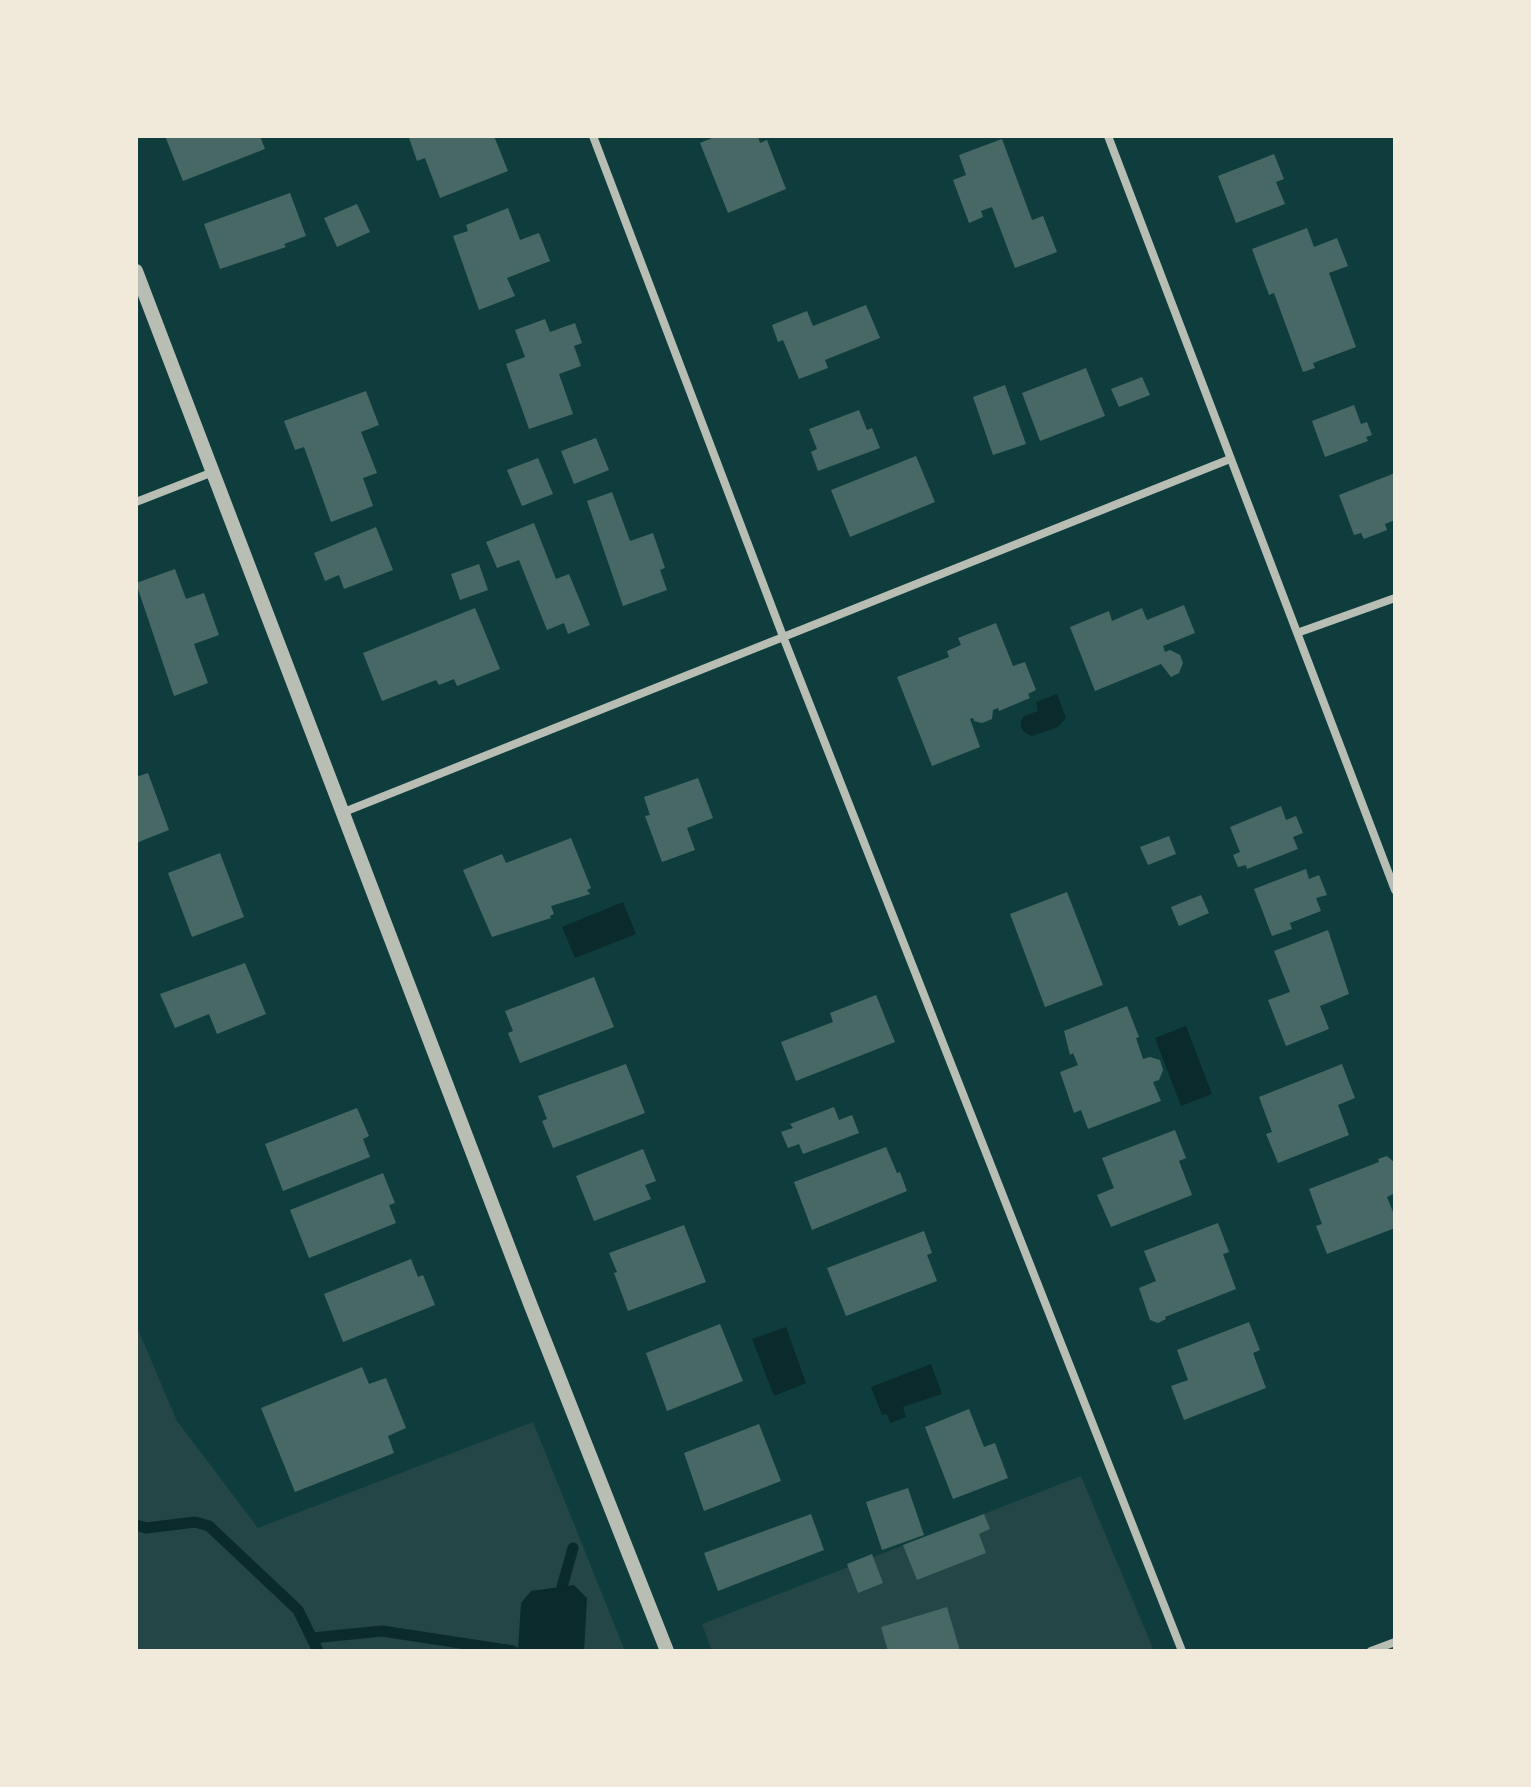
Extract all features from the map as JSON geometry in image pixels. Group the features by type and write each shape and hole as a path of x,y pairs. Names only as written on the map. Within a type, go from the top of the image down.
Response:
{"street":[{"path":"593,136 784,639 1182,1651"},
{"path":"1108,136 1395,890"},
{"path":"136,271 531,1306 667,1651"},
{"path":"344,812 1230,459"},
{"path":"136,502 213,472"},
{"path":"1297,633 1395,598"},
{"path":"1371,1651 1395,1642"}],"shaded area":[{"path":"1057,694 1066,718 1058,727 1032,736 1025,733 1021,727 1024,716 1038,711 1036,702"},
{"path":"623,902 636,934 575,958 562,927"},
{"path":"1186,1026 1212,1094 1181,1106 1155,1038"},
{"path":"136,1325 177,1421 258,1528 533,1422 625,1651 136,1651"},
{"path":"786,1327 806,1383 774,1396 752,1339"},
{"path":"931,1364 942,1394 903,1407 906,1417 890,1423 887,1414 882,1415 871,1387"},
{"path":"1081,1476 1154,1651 712,1651 702,1624"},
{"path":"574,1585 587,1598 584,1651 518,1651 521,1603 531,1591"}],"building":[{"path":"165,136 260,136 265,149 183,181"},
{"path":"494,136 508,171 440,198 425,158 417,161 409,138"},
{"path":"717,136 758,136 760,143 767,140 786,189 728,213 700,143"},
{"path":"1002,139 1032,220 1043,216 1057,252 1015,268 992,207 981,211 983,217 969,223 953,180 966,175 959,155"},
{"path":"1274,154 1284,179 1276,182 1285,204 1236,223 1218,176"},
{"path":"290,193 306,236 284,244 286,247 220,269 204,224"},
{"path":"357,204 370,232 337,247 324,218"},
{"path":"508,208 520,240 539,233 550,261 507,278 515,296 479,310 453,236 468,231 466,225"},
{"path":"1307,228 1314,247 1337,238 1348,266 1329,273 1356,347 1313,363 1315,368 1303,372 1274,293 1269,295 1252,249"},
{"path":"866,305 880,338 825,360 828,368 799,379 783,340 778,342 772,325 807,311 813,326"},
{"path":"545,319 550,332 575,323 582,343 574,346 581,366 559,374 573,414 529,429 506,364 525,357 515,330"},
{"path":"1086,368 1105,416 1040,441 1022,393"},
{"path":"1142,377 1150,395 1119,407 1111,389"},
{"path":"1005,385 1026,444 993,455 973,397"},
{"path":"366,391 379,425 361,432 377,473 363,478 373,506 331,522 304,447 295,450 284,421"},
{"path":"1354,405 1361,424 1367,422 1372,435 1366,437 1368,441 1325,457 1312,421"},
{"path":"859,410 867,430 872,428 880,448 818,471 811,452 817,449 809,429"},
{"path":"596,438 609,470 574,484 561,451"},
{"path":"916,456 935,502 850,537 831,490"},
{"path":"538,458 553,494 522,506 507,470"},
{"path":"1395,473 1395,520 1385,524 1387,530 1364,539 1361,533 1354,535 1339,495"},
{"path":"612,492 630,541 653,533 665,568 660,570 667,590 623,606 587,501"},
{"path":"534,523 556,579 569,574 590,625 568,634 564,623 547,630 519,560 497,568 486,542"},
{"path":"376,527 393,570 344,589 339,575 325,581 314,553"},
{"path":"479,564 488,590 460,600 451,574"},
{"path":"175,569 186,599 204,593 219,635 194,644 208,683 174,696 136,583"},
{"path":"1184,605 1195,633 1163,646 1165,652 1170,650 1180,655 1183,663 1179,673 1171,677 1161,664 1095,691 1070,627 1109,611 1112,621 1142,608 1147,620"},
{"path":"475,608 500,669 457,686 454,679 439,685 436,680 382,701 363,653"},
{"path":"996,623 1013,666 1025,662 1036,690 1028,694 1030,698 999,711 998,708 993,710 992,719 982,723 970,719 980,747 932,766 897,677 949,657 947,651 961,645 958,638"},
{"path":"148,773 169,830 136,843 136,777"},
{"path":"698,778 713,818 687,828 695,850 662,862 645,816 650,815 644,797"},
{"path":"1281,806 1286,820 1296,816 1303,833 1293,837 1298,849 1247,869 1246,865 1238,867 1233,855 1240,852 1230,827"},
{"path":"1169,836 1176,854 1148,865 1140,847"},
{"path":"571,838 591,888 587,890 590,894 551,906 554,914 551,918 492,937 463,870 502,854 506,863"},
{"path":"220,853 244,917 192,937 168,873"},
{"path":"1306,869 1309,879 1319,875 1327,895 1316,898 1321,911 1290,923 1292,929 1272,936 1254,889"},
{"path":"1067,892 1103,985 1045,1007 1010,914"},
{"path":"1201,895 1209,913 1179,926 1171,907"},
{"path":"1328,930 1349,994 1320,1006 1329,1029 1286,1046 1268,1000 1290,992 1274,951"},
{"path":"245,963 266,1014 217,1034 209,1014 175,1028 160,994"},
{"path":"594,977 614,1027 520,1063 508,1033 513,1031 505,1011"},
{"path":"876,995 895,1042 796,1081 781,1042 833,1022 830,1013"},
{"path":"1127,1006 1139,1037 1136,1038 1143,1059 1150,1057 1160,1060 1163,1070 1159,1080 1153,1082 1161,1101 1088,1129 1081,1110 1074,1113 1060,1072 1078,1065 1073,1053 1070,1055 1064,1031"},
{"path":"626,1064 645,1113 553,1148 542,1121 547,1119 538,1096"},
{"path":"1342,1064 1355,1098 1338,1105 1349,1135 1278,1163 1266,1134 1272,1132 1259,1097"},
{"path":"834,1107 839,1120 852,1115 859,1133 803,1154 799,1144 788,1148 781,1132 793,1128 790,1124"},
{"path":"357,1108 369,1136 363,1139 370,1157 283,1191 265,1144"},
{"path":"1175,1130 1186,1158 1179,1161 1192,1195 1111,1227 1097,1195 1114,1188 1102,1158"},
{"path":"886,1147 907,1191 812,1230 794,1182"},
{"path":"643,1149 656,1181 645,1185 651,1199 594,1221 576,1176"},
{"path":"1387,1156 1395,1163 1395,1193 1387,1197 1395,1217 1395,1228 1327,1254 1316,1226 1322,1224 1309,1189 1379,1162 1378,1159"},
{"path":"383,1173 395,1203 389,1205 396,1223 309,1258 290,1210"},
{"path":"1218,1223 1229,1252 1223,1254 1236,1289 1165,1317 1158,1323 1150,1320 1139,1288 1156,1281 1144,1251"},
{"path":"684,1225 706,1282 628,1311 609,1253"},
{"path":"924,1231 932,1253 927,1255 937,1281 846,1316 827,1268"},
{"path":"411,1259 418,1277 423,1275 435,1305 343,1342 324,1294"},
{"path":"1249,1322 1260,1350 1253,1353 1266,1388 1184,1420 1171,1386 1188,1380 1177,1350"},
{"path":"720,1324 743,1381 667,1411 646,1353"},
{"path":"362,1367 369,1384 386,1378 406,1428 388,1436 394,1453 295,1492 261,1408"},
{"path":"969,1409 984,1447 995,1443 1008,1478 953,1499 925,1427"},
{"path":"759,1424 781,1481 704,1511 684,1453"},
{"path":"908,1488 924,1535 882,1550 866,1502"},
{"path":"811,1514 824,1550 718,1591 704,1553"},
{"path":"984,1514 990,1529 979,1534 986,1553 917,1580 903,1545"},
{"path":"872,1554 883,1583 858,1593 847,1564"},
{"path":"947,1607 960,1651 888,1651 881,1627"}],"waterway":[{"path":"136,1525 146,1528 195,1522 209,1526 298,1610 318,1651"},
{"path":"562,1587 573,1548"},
{"path":"312,1638 382,1631 513,1651"}]}
